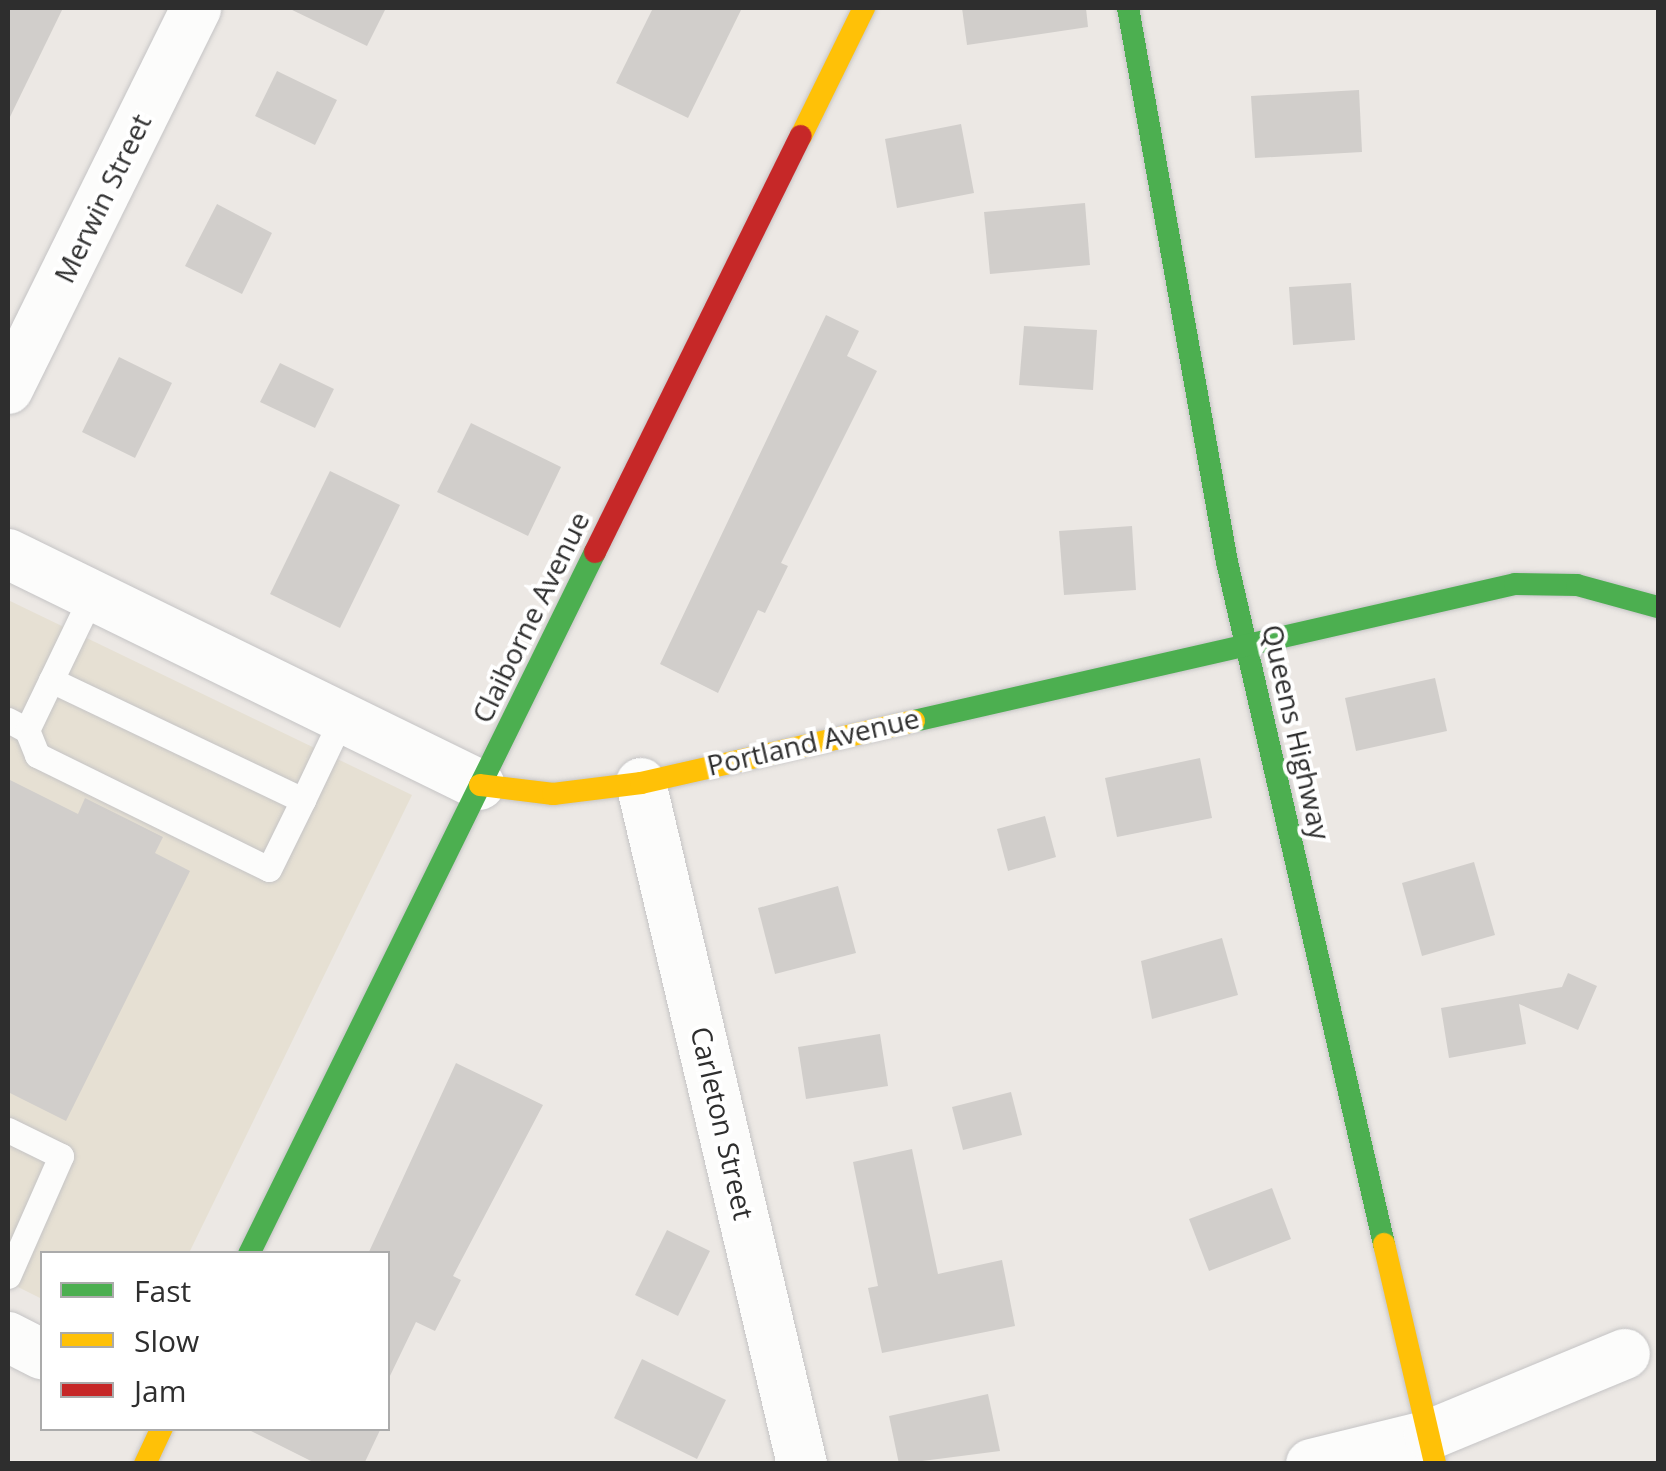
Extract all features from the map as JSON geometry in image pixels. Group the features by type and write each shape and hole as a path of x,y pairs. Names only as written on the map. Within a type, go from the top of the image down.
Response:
{"street":[{"name":"Merwin Street","path":"8,389 196,8"},
{"name":"Claiborne Avenue","path":"250,1251 864,8"},
{"name":"Queens Highway","path":"1128,8 1246,641 1432,1449"},
{"name":"Portland Avenue","path":"8,554 480,785 553,794 640,783 1246,641 1515,584 1577,585 1658,606"},
{"name":"Carleton Street","path":"640,783 802,1464"},
{"path":"8,1337 40,1353"},
{"path":"1311,1464 1432,1449 1624,1354"},
{"path":"144,1464 160,1431"}],"lane":[{"path":"92,595 51,680 17,725 38,755 269,869 342,718"},
{"path":"51,680 303,800"},
{"path":"8,1130 61,1156 8,1276"}],"shaded area":[{"path":"8,600 412,795 190,1251 40,1251 40,1298 8,1282"}],"building":[{"path":"8,8 63,8 8,121"},
{"path":"288,8 386,8 367,46"},
{"path":"653,8 742,8 688,118 616,83"},
{"path":"962,8 1086,8 1088,27 967,45"},
{"path":"277,71 337,100 315,145 255,116"},
{"path":"1359,90 1362,152 1255,158 1251,96"},
{"path":"961,124 974,193 897,208 885,139"},
{"path":"1085,203 1090,265 990,274 984,212"},
{"path":"217,204 272,233 242,294 185,266"},
{"path":"1351,283 1355,340 1293,345 1289,287"},
{"path":"826,315 859,331 847,356 877,371 781,563 788,566 765,613 758,610 718,693 660,664"},
{"path":"1024,326 1097,330 1093,390 1019,385"},
{"path":"119,357 172,383 135,458 82,432"},
{"path":"280,363 334,389 315,428 260,402"},
{"path":"471,423 561,467 528,536 437,492"},
{"path":"330,471 400,505 340,628 270,594"},
{"path":"1132,526 1136,590 1064,595 1059,531"},
{"path":"1435,678 1447,731 1356,751 1345,698"},
{"path":"1200,758 1212,818 1117,837 1105,778"},
{"path":"8,779 78,814 85,798 163,837 155,853 190,871 66,1121 8,1092"},
{"path":"1045,816 1056,857 1008,871 997,829"},
{"path":"1474,862 1495,935 1422,956 1402,883"},
{"path":"838,886 856,953 775,974 758,908"},
{"path":"1222,938 1238,995 1152,1019 1141,961"},
{"path":"1568,973 1597,986 1578,1030 1519,1004 1526,1044 1449,1058 1441,1008 1562,987"},
{"path":"880,1034 888,1086 806,1099 798,1047"},
{"path":"456,1063 543,1105 453,1276 461,1280 435,1331 416,1322 390,1376 390,1251 369,1251"},
{"path":"1011,1092 1022,1135 963,1150 952,1107"},
{"path":"912,1149 938,1274 1002,1260 1015,1326 882,1353 868,1288 878,1286 853,1162"},
{"path":"1272,1188 1291,1239 1209,1271 1189,1219"},
{"path":"667,1230 710,1251 678,1316 635,1295"},
{"path":"642,1359 726,1400 697,1459 614,1418"},
{"path":"988,1394 1000,1451 899,1464 889,1416"},
{"path":"251,1431 380,1431 364,1464 317,1464"}],"traffic: fast":[{"path":"1128,8 1227,562 1384,1244"},
{"path":"250,1251 595,552"},
{"path":"914,721 1515,584 1577,585 1658,607"}],"traffic: slow":[{"path":"801,136 864,8"},
{"path":"480,785 553,794 641,783 914,721"},
{"path":"1384,1244 1435,1464"},
{"path":"145,1464 161,1431"}],"traffic: jam":[{"path":"595,552 801,136"}]}
